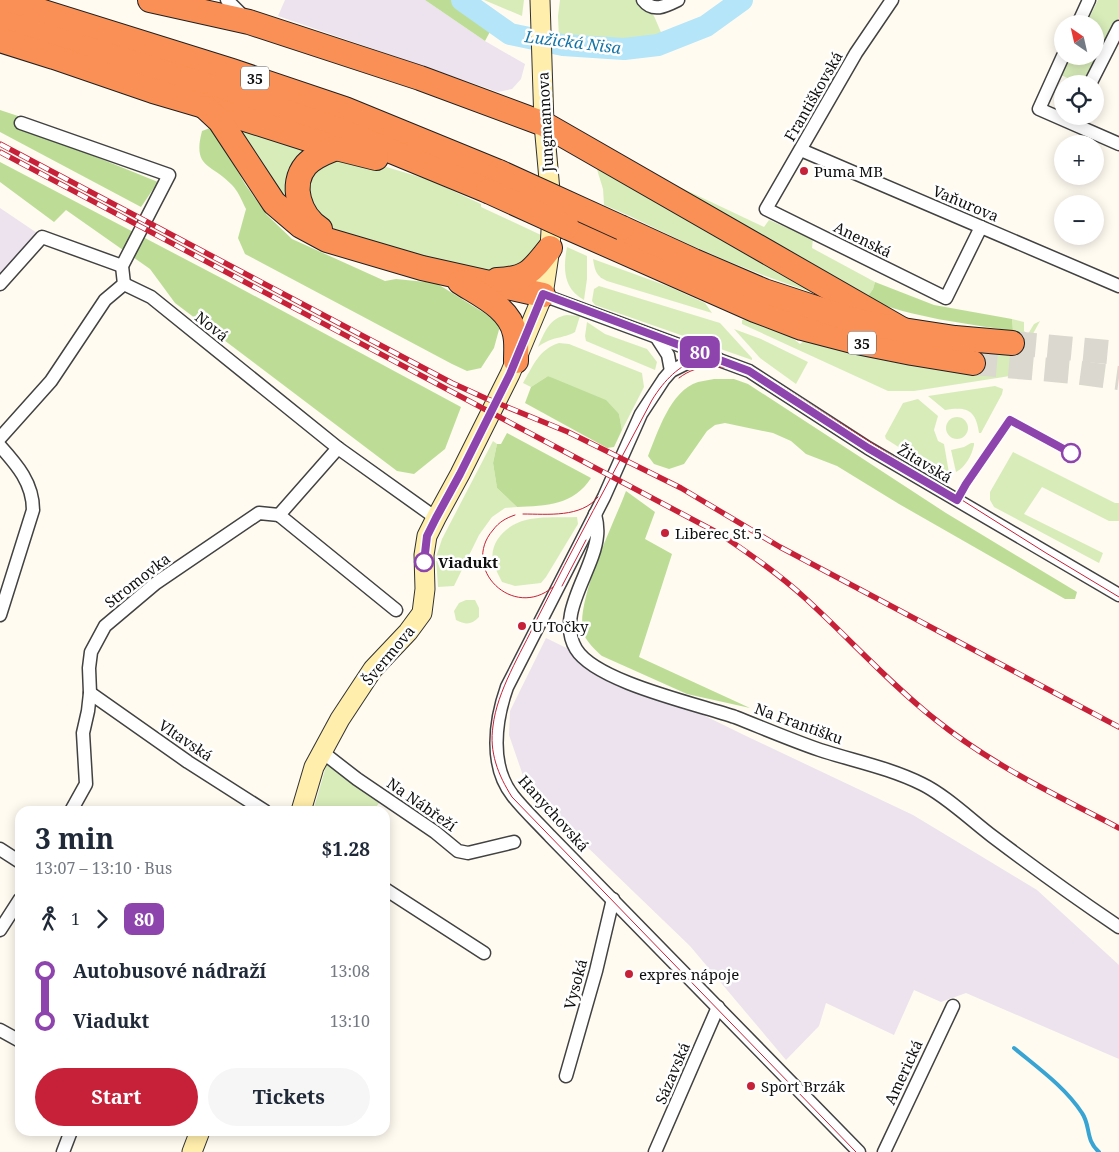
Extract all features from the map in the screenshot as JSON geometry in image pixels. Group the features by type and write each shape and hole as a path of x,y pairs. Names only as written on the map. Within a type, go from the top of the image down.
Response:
{"highway":[{"name":"35","path":"5,0 232,71 345,109 493,182 618,238 746,307 802,328 861,343 973,363"},
{"path":"150,0 249,22 420,78 544,124 903,330"},
{"name":"35","path":"0,22 216,88 340,130 463,180 493,182"},
{"path":"0,40 153,91 336,148 463,180"},
{"path":"204,106 220,120 274,203 301,226 327,240 445,273 543,294"},
{"path":"336,148 318,155 306,165 297,189 299,203 305,214 317,226 342,244"},
{"name":"35","path":"618,238 694,261 764,291 862,322 955,338 1012,343"},
{"path":"445,273 493,280 513,280 535,268 550,248"},
{"path":"445,273 496,305 511,321 515,332 516,361"}],"street":[{"path":"227,0 249,22"},
{"name":"Jungmannova","path":"540,0 544,124 552,213"},
{"path":"643,0 652,7 663,8 678,0"},
{"name":"Františkovská","path":"766,209 856,53 892,0"},
{"path":"1082,15 1089,0"},
{"path":"1095,75 1119,27"},
{"path":"1054,77 1039,109 1054,113"},
{"path":"0,438 51,381 106,300 124,284 122,266 169,175 21,123"},
{"path":"1084,125 1119,144"},
{"name":"Vaňurova","path":"801,150 1119,286"},
{"name":"Anenská","path":"766,209 946,298 980,227"},
{"name":"Švermova","path":"302,806 311,774 321,751 340,719 373,669 408,632 422,613 426,589 424,554 427,536 516,361 543,294 550,248 552,213"},
{"path":"0,284 42,238 122,266"},
{"name":"Nová","path":"124,284 151,297 338,448 436,518"},
{"name":"Žitavská","path":"543,294 749,371 868,448 1119,595"},
{"path":"657,338 668,355 671,372 687,363 717,358"},
{"name":"Hanychovská","path":"671,372 664,379 642,414 595,514 507,687 500,706 496,741 502,774 512,794 550,836 859,1152"},
{"path":"0,446 19,468 30,487 33,510 0,615"},
{"path":"338,448 279,515 396,610"},
{"name":"Stromovka","path":"74,806 86,784 82,733 88,711 90,693 89,668 91,652 105,626 156,583 259,512 279,515"},
{"name":"Na Františku","path":"595,514 598,526 597,539 571,611 569,625 576,649 589,663 598,669 647,690 732,716 819,749 889,770 922,784 1031,866 1119,927"},
{"name":"Vltavská","path":"90,693 188,762 257,806"},
{"name":"Na Nábřeží","path":"321,751 357,779 435,832 458,851 468,853 514,842"},
{"path":"0,849 15,859"},
{"path":"390,892 484,953"},
{"name":"Vysoká","path":"566,1076 596,971 613,899"},
{"path":"0,930 15,906"},
{"name":"Americká","path":"884,1152 952,1006"},
{"name":"Sázavská","path":"656,1152 718,1007"},
{"path":"0,1030 15,1038"},
{"path":"63,1152 69,1136"},
{"path":"192,1152 198,1136"}],"shaded area":[{"path":"285,0 425,0 485,41 525,64 521,79 512,89 498,92 278,16"},
{"path":"0,208 40,235 0,278"},
{"path":"546,638 913,815 1037,890 1119,965 1119,1059 966,993 941,1002 914,990 894,1035 826,1003 819,1026 786,1060 690,946 528,790 509,735 510,711"}],"green space":[{"path":"425,0 454,0 492,28 485,41"},
{"path":"484,0 524,0 522,16"},
{"path":"560,0 635,0 654,16 663,37 626,44 591,45 559,40 558,16"},
{"path":"1098,0 1119,0 1119,18 1104,47 1104,15 1090,15"},
{"path":"1066,65 1095,65 1090,75 1061,75"},
{"path":"0,110 18,116 79,150 158,182 141,207 0,132"},
{"path":"242,127 308,145 293,210 243,137"},
{"path":"210,128 219,138 245,184 267,215 292,239 385,281 396,279 436,283 486,314 500,326 494,348 481,368 467,371 452,364 245,254 238,238 246,209 234,187 206,164 200,152 202,131"},
{"path":"346,155 430,180 481,204 481,207 541,235 537,253 513,274 470,270 335,232 313,215 306,183 311,171"},
{"path":"616,157 764,227 769,220 813,239 812,248 875,282 873,289 866,299"},
{"path":"0,162 461,407 445,449 414,474 397,471 175,303 150,269 66,210 54,222 0,182"},
{"path":"595,163 832,299 739,266 604,205 603,189"},
{"path":"567,247 587,256 587,279 584,300 568,284 565,270"},
{"path":"593,259 670,287 705,303 712,313 607,281 597,273"},
{"path":"875,282 934,305 1012,319 1013,331 957,322 884,306 866,299 873,289"},
{"path":"599,286 720,323 752,360 595,305 592,301 594,289"},
{"path":"561,316 580,316 575,332 543,343 538,347 545,331 552,322"},
{"path":"746,319 790,336 800,344 804,341 902,364 972,374 975,349 1013,331 1012,319 1024,322 1024,331 1028,334 1034,324 1040,321 1010,376 914,391 888,391 742,324 742,320"},
{"path":"587,322 605,334 647,349 657,362 655,370 586,341"},
{"path":"734,329 761,339 808,362 796,384 760,358"},
{"path":"559,343 569,344 642,373 644,387 622,430 619,414 548,376 531,387 523,383 541,354 546,349"},
{"path":"548,376 606,400 619,414 622,430 614,447 607,448 525,403 531,387"},
{"path":"714,379 734,379 748,384 946,513 1077,592 1075,599 1065,599 899,504 837,466 806,454 791,441 773,433 725,423 715,425 707,431 684,464 669,469 654,464 648,456 666,413 673,403 688,387 698,382"},
{"path":"995,386 1003,389 1002,394 981,433 979,433 976,419 969,411 965,409 945,410 928,396"},
{"path":"918,399 938,416 934,430 938,441 944,444 949,473 941,474 886,439 885,436 903,403"},
{"path":"957,417 965,420 968,428 965,436 957,439 949,436 946,428 949,420"},
{"path":"507,433 591,478 584,487 568,499 549,505 517,507 497,488 493,463 497,444 501,444"},
{"path":"493,441 497,444 493,463 497,488 517,507 505,508 492,517 479,535 454,586 438,587 436,557 442,539"},
{"path":"974,443 974,445 970,457 962,468 956,472 951,450"},
{"path":"1013,452 1115,503 1119,503 1119,521 1109,521 1042,487 1024,514 1103,553 1099,563 994,507 990,500 990,492"},
{"path":"626,491 655,512 645,539 672,554 639,657 750,708 687,694 602,656 584,635 582,622 589,585"},
{"path":"577,517 578,524 541,583 515,586 502,582 493,561 494,547 501,534 519,522 532,519"},
{"path":"466,600 475,600 479,608 479,617 473,622 463,623 456,620 454,611 459,603"},
{"path":"327,763 379,803 377,806 314,806"}],"waterway":[{"name":"Lužická Nisa","path":"462,0 510,34 563,45 624,49 658,45 706,26 742,0"},
{"path":"1014,1048 1051,1078 1068,1095 1085,1118 1092,1143 1099,1152"}],"tunnel":[{"path":"1012,343 1119,353"},
{"path":"973,363 1119,378"}],"tram line":[{"path":"856,1152 512,797 499,772 492,745 495,713 510,672 652,400 673,374 696,360 709,358 738,362 754,369 1119,597"},
{"path":"679,378 686,373 711,366 745,373"},
{"path":"523,514 573,512 583,509 598,497"},
{"path":"515,515 498,525 484,545 483,560 487,574 496,586 508,594 522,598 538,596 553,587"},
{"path":"562,586 586,540"}],"railway":[{"path":"0,144 452,383 568,432 681,488 780,547 1119,727"},
{"path":"0,152 720,534 764,564 795,589 885,676 957,736 1002,765 1119,828"}],"bus line":[{"name":"80","path":"424,562 427,536 510,374 543,294 749,371 868,448 957,500 987,452 1010,420 1071,453"}],"place":[{"name":"Puma MB","path":"804,171"},
{"name":"Liberec St. 5","path":"665,533"},
{"name":"Viadukt","path":"424,562"},
{"name":"U Točky","path":"522,626"},
{"name":"expres nápoje","path":"629,974"},
{"name":"Sport Brzák","path":"751,1086"}]}
